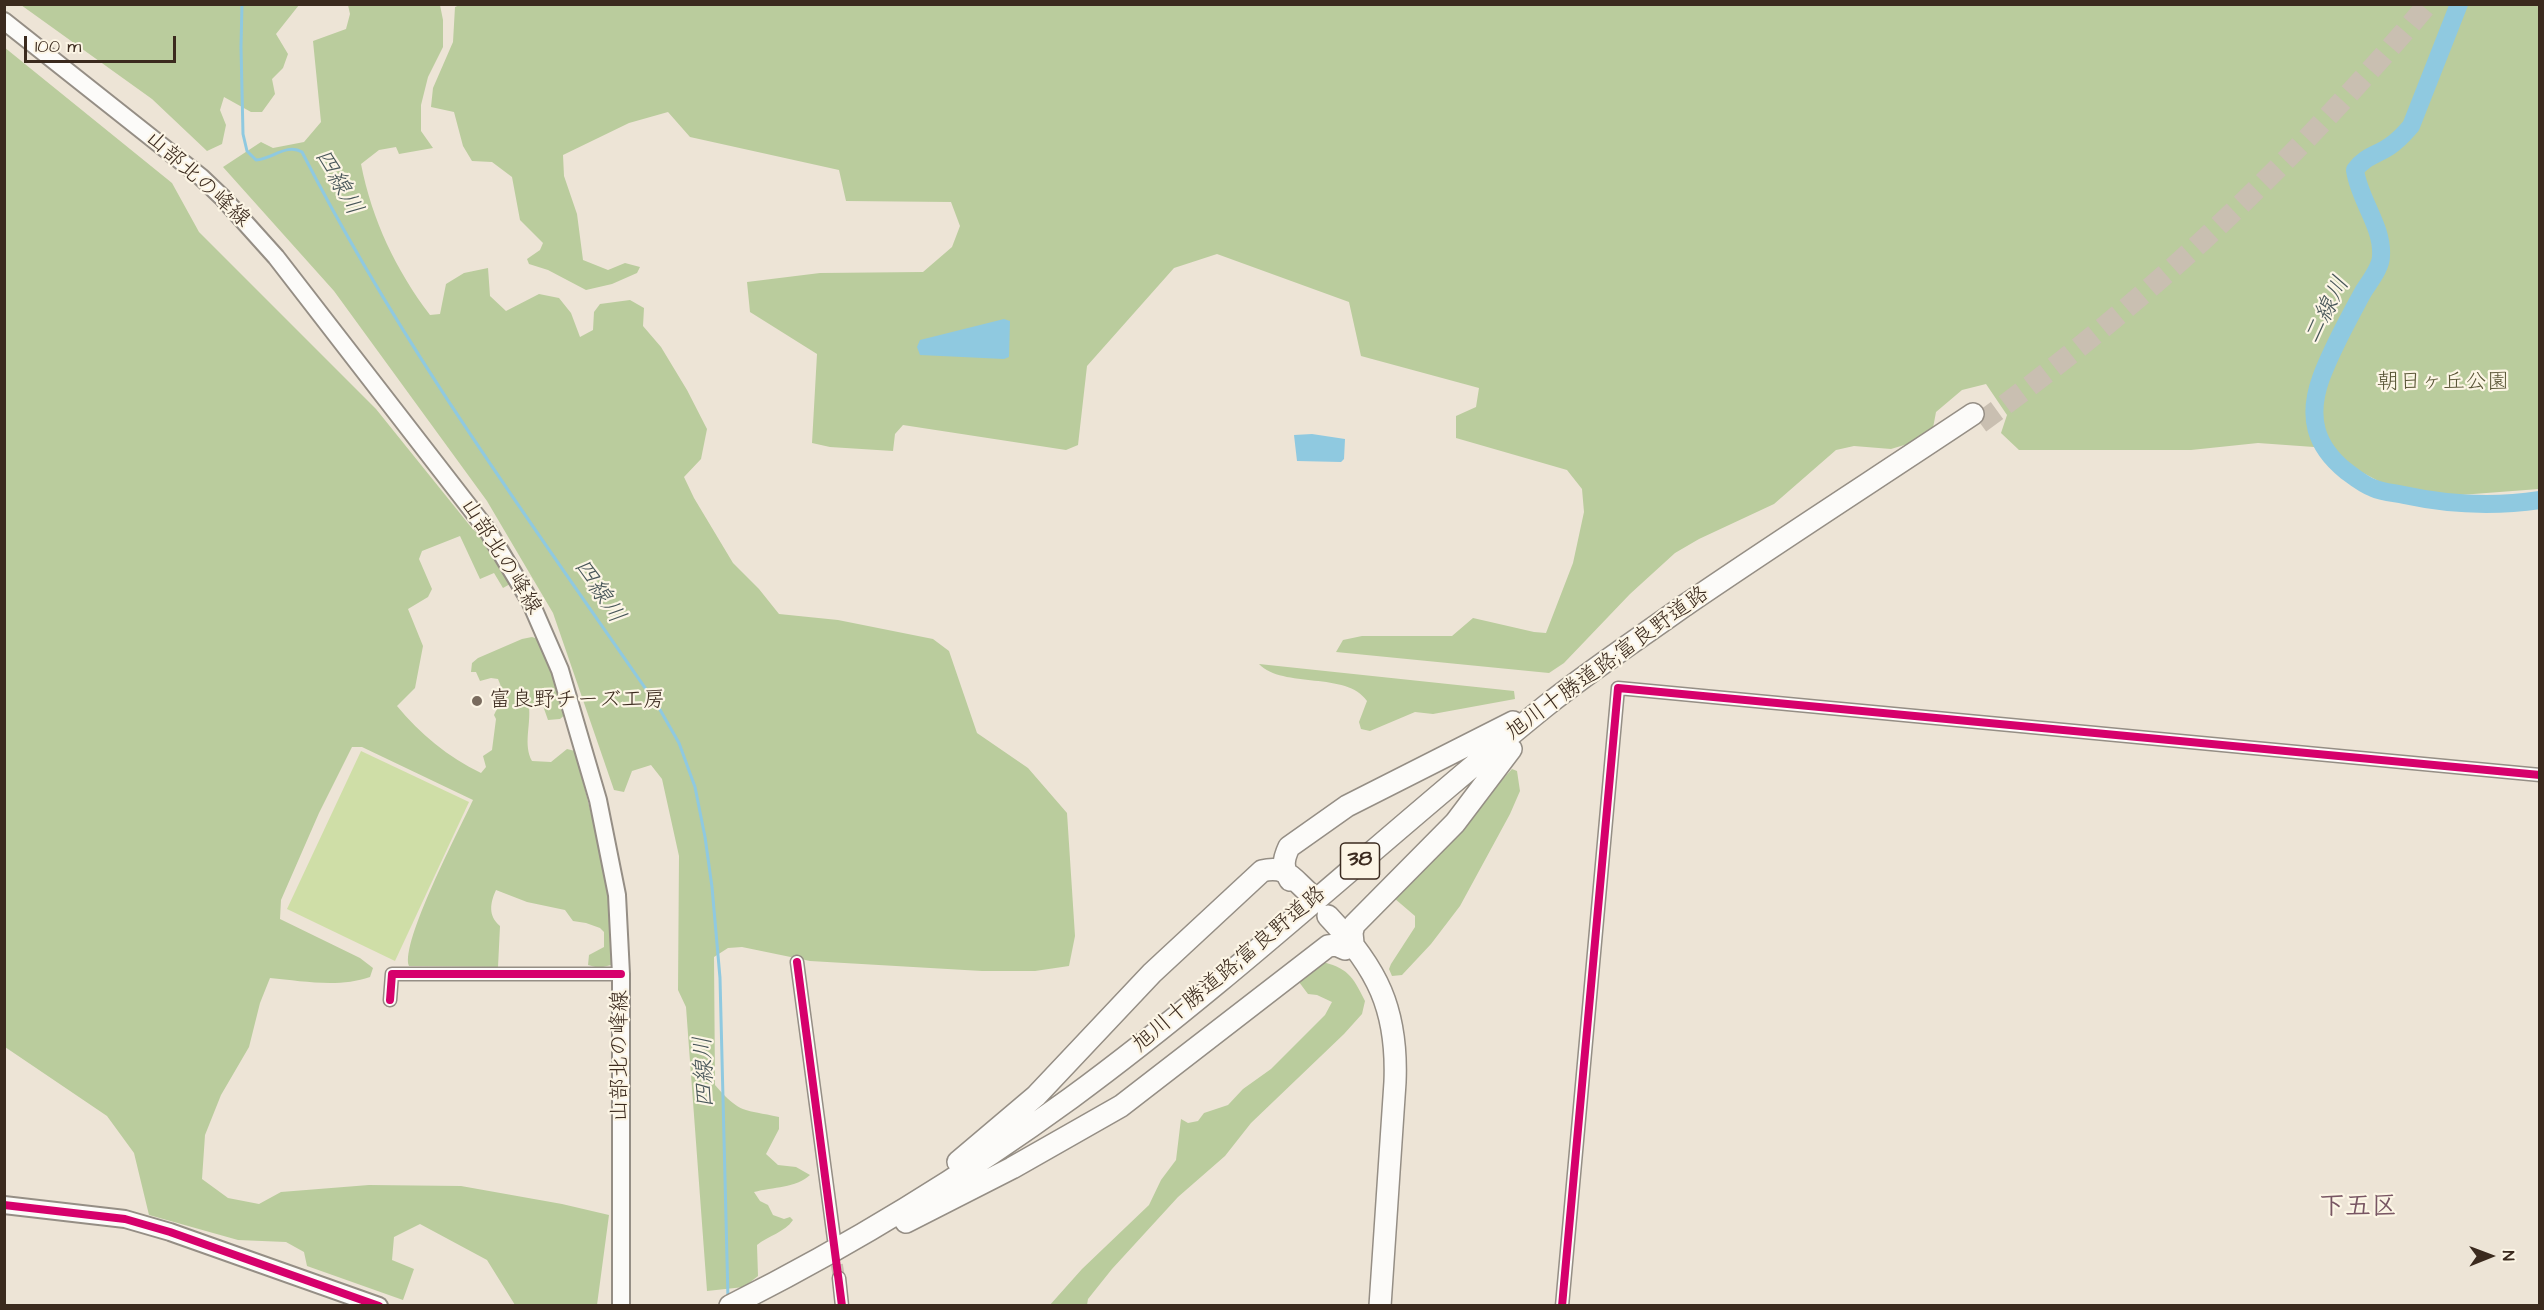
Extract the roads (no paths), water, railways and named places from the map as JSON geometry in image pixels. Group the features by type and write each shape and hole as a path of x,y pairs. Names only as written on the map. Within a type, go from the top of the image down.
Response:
{"highway":[{"name":"旭川十勝道路;富良野道路","path":"741,1303 842,1260 903,1216 993,1153 1133,1050 1549,703 1715,585 1977,418 1622,662 1511,749 1140,1060 998,1163 903,1216"},
{"name":"38","path":"903,1216 1036,1096 1152,973 1246,884 1262,871 1273,868 1283,870 1284,858 1289,847 1347,806 1549,703"},
{"path":"1371,1305 1386,1098 1387,1036 1382,1012 1373,990 1349,946 1354,925 1455,823 1511,749"},
{"path":"1283,870 1306,897"},
{"path":"1325,918 1370,968 1390,1010 1397,1053 1380,1305"},
{"path":"903,1216 1012,1168 1121,1106 1328,946 1349,946"}],"main road":[{"name":"山部北の峰線","path":"4,21 201,177 244,220 276,257 488,531 530,601 553,652 598,801 617,896 621,974 621,1305"},
{"path":"4,1205 125,1219 170,1232 379,1305"}],"street":[{"path":"1562,1305 1618,688 2540,775"},
{"path":"797,962 834,1239"},
{"path":"390,1000 392,974 621,974"},
{"path":"838,1278 842,1305"}],"water":[{"path":"1004,319 1010,321 1009,357 1004,359 920,355 917,347 920,340"},
{"path":"1312,434 1345,439 1344,459 1341,462 1297,461 1294,435"}],"waterway":[{"name":"四線川","path":"242,4 243,134 247,151 256,160 285,150 302,152 382,296 426,366 517,504 659,708 679,743 695,787 712,887 720,978 728,1299"},
{"name":"二線川","path":"2459,4 2411,126 2393,144 2367,159 2355,170 2361,192 2375,224 2381,245 2381,256 2377,270 2363,292 2325,367 2317,392 2315,418 2317,430 2327,451 2346,471 2366,485 2384,491 2455,503 2505,504 2540,500"}],"tunnel":[{"path":"1980,423 2102,329 2217,227 2325,119 2428,4"},
{"path":"834,1247 839,1278"}],"place":[{"name":"富良野チーズ工房","path":"477,701"}],"district":[{"name":"下五区","path":"2358,1209"}],"park label":[{"name":"朝日ヶ丘公園","path":"2443,383"}]}
